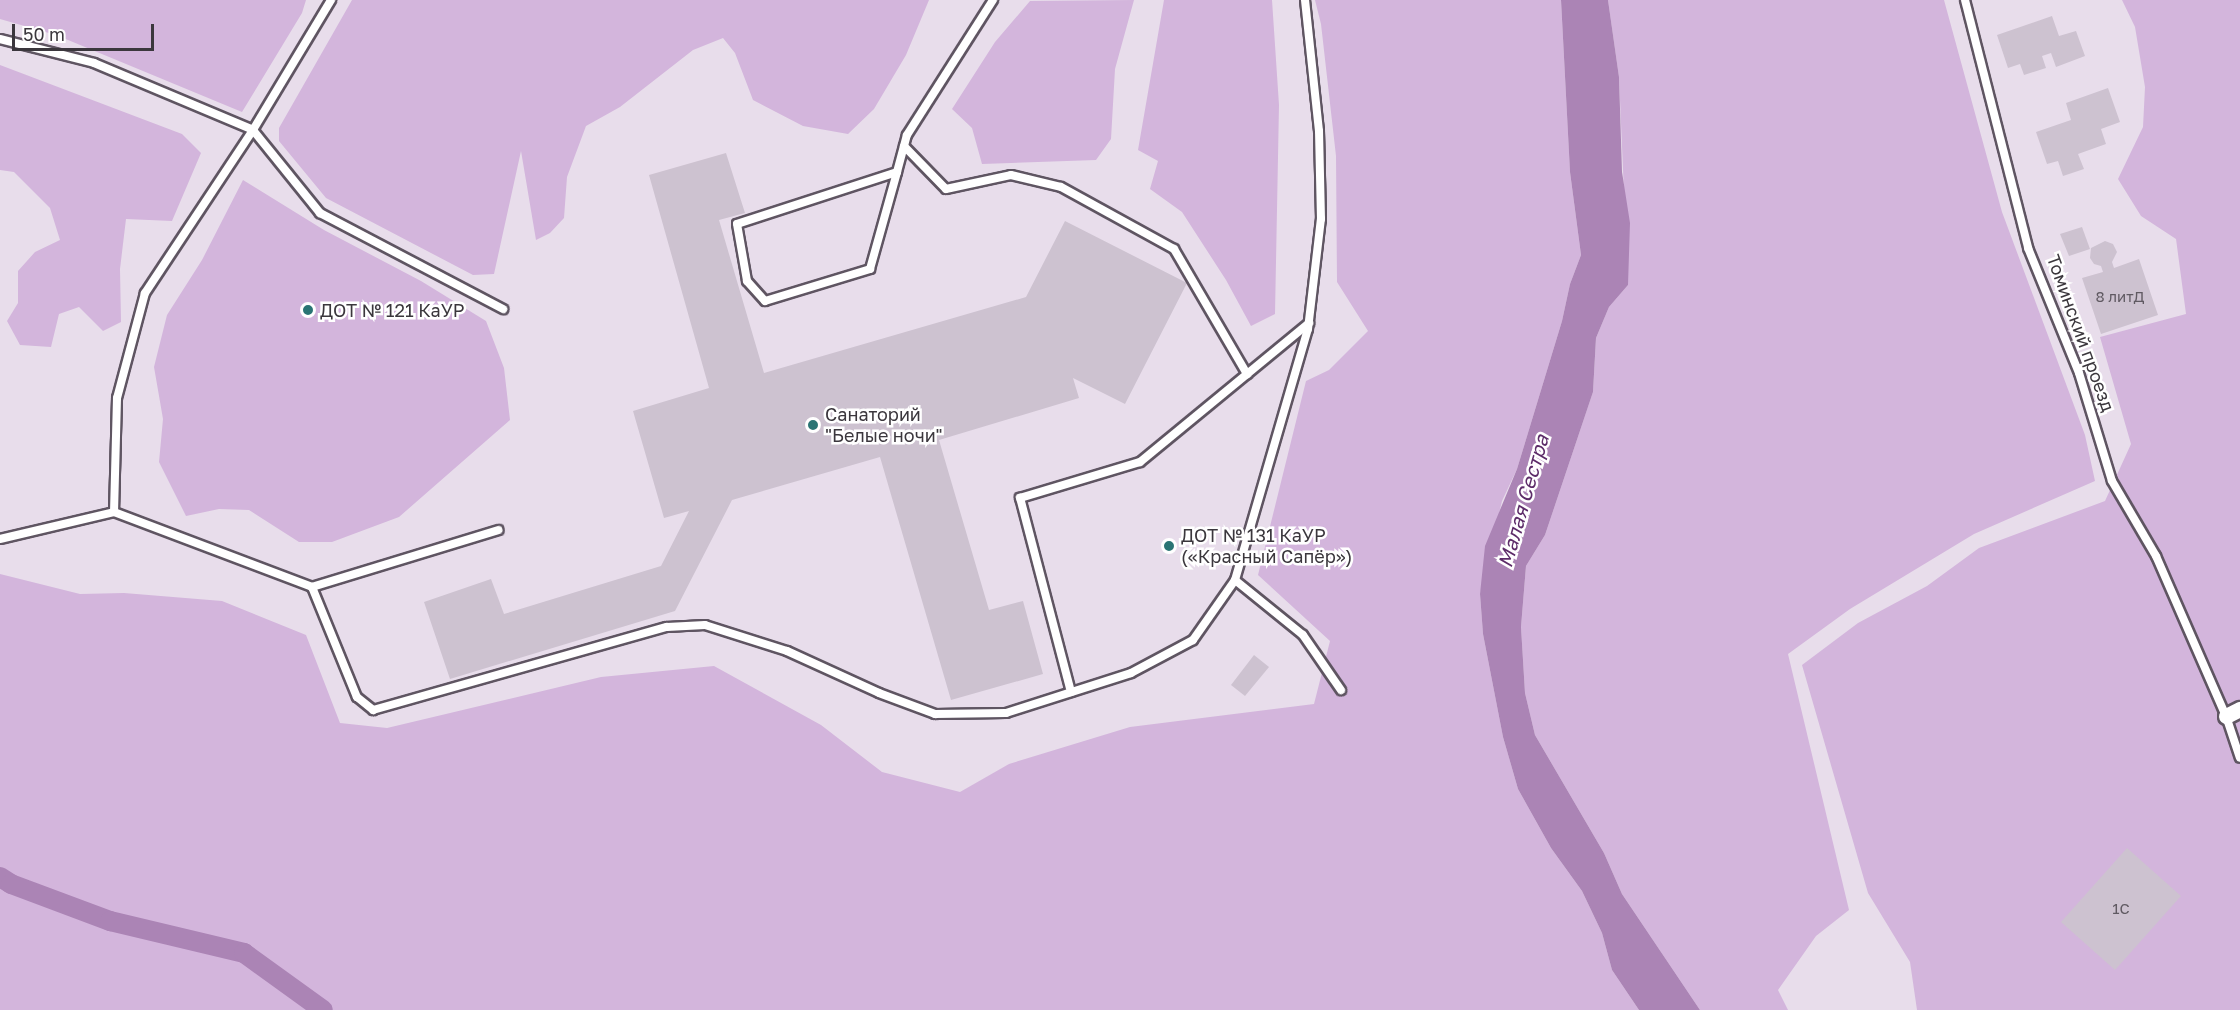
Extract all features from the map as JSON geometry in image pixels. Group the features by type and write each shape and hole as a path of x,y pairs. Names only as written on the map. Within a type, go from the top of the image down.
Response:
{"lane":[{"path":"114,512 117,398 145,293 253,130 331,0"},
{"path":"897,172 737,224 747,280 765,301 870,269 897,172 907,135 993,0"},
{"path":"312,588 357,697 373,710 667,627 705,625 787,651 879,693 935,714 1006,712 1131,674 1193,640 1235,580 1309,323 1321,219 1319,131 1305,0"},
{"name":"Томинский проезд","path":"1965,0 2028,248 2079,373 2112,482 2156,556 2233,712 2240,758"},
{"path":"0,39 94,63 253,130 320,213 503,309"},
{"path":"904,146 946,189 1011,174 1061,187 1174,249 1247,374"},
{"path":"1071,692 1020,498 1140,462 1309,323"},
{"path":"0,540 114,512 312,588 498,530"},
{"path":"1235,580 1303,635 1341,690"}],"shaded area":[{"path":"0,0 306,0 302,13 242,112 56,35 0,19"},
{"path":"352,0 929,0 906,55 874,109 848,134 803,126 753,100 735,53 723,38 693,50 620,107 586,126 567,177 564,218 550,233 536,240 521,151 494,274 473,275 326,198 279,141 279,128"},
{"path":"1134,0 1115,69 1111,139 1096,160 982,164 972,128 952,109 995,42 1030,1"},
{"path":"1164,0 1272,0 1279,105 1275,314 1251,326 1226,280 1182,212 1150,189 1158,161 1138,150"},
{"path":"1315,0 1561,0 1570,172 1581,255 1570,284 1562,321 1517,469 1502,501 1480,594 1483,634 1503,737 1518,789 1551,848 1582,891 1602,933 1612,970 1639,1010 0,1010 0,574 80,594 124,593 222,601 306,635 340,723 387,728 601,677 714,666 821,725 882,772 960,792 1009,764 1130,727 1314,704 1330,641 1258,575 1306,381 1329,370 1368,331 1337,282 1336,156 1321,24"},
{"path":"1608,0 1944,0 2002,212 2085,435 2095,481 1974,534 1850,609 1788,654 1849,910 1816,936 1778,990 1788,1010 1700,1010 1622,894 1604,853 1535,735 1525,693 1521,627 1526,566 1545,535 1593,392 1596,338 1609,307 1628,285 1619,77"},
{"path":"2122,0 2240,0 2240,1010 1917,1010 1910,962 1868,893 1802,665 1858,623 1927,586 1979,548 2105,501 2131,444 2100,337 2186,314 2176,239 2141,216 2118,179 2143,127 2145,87 2135,27"},
{"path":"0,65 182,134 201,153 172,221 126,219 120,269 121,322 103,331 79,307 59,314 51,347 20,345 7,321 18,303 18,271 35,252 60,240 50,208 14,172 0,170"},
{"path":"243,180 324,230 421,281 486,321 504,368 510,420 399,517 332,542 299,542 249,510 219,509 186,516 159,462 163,419 154,367 167,315 202,260"}],"water":[{"name":"Малая Сестра","path":"1561,0 1608,0 1619,77 1622,172 1630,223 1628,285 1609,307 1596,338 1593,392 1545,535 1526,566 1521,627 1525,693 1535,735 1604,853 1622,894 1700,1010 1639,1010 1612,970 1602,933 1582,891 1551,848 1518,789 1503,737 1483,634 1480,594 1485,546 1517,469 1562,321 1570,284 1581,255 1570,172"}],"building":[{"path":"2052,16 2059,36 2076,31 2085,56 2056,67 2051,53 2042,56 2046,68 2024,75 2020,64 2008,68 1997,35"},
{"path":"2108,88 2120,122 2101,129 2106,144 2078,154 2084,169 2063,176 2058,161 2047,164 2036,132 2071,120 2066,103"},
{"name":"Санаторий \"Белые ночи\"","path":"726,153 745,213 719,220 764,373 1026,297 1065,221 1187,283 1125,404 1073,378 1079,398 939,440 989,610 1023,601 1043,674 951,700 880,457 732,500 675,611 450,679 424,602 491,579 504,614 661,566 689,511 664,518 633,411 709,388 649,175"},
{"path":"2082,227 2090,249 2069,256 2060,234"},
{"path":"2105,241 2113,244 2117,252 2112,262 2114,268 2139,259 2158,315 2101,334 2082,278 2103,272 2101,266 2094,264 2090,258 2091,248"},
{"path":"1254,655 1269,667 1245,696 1231,685"},
{"path":"2127,848 2181,896 2115,970 2061,922"}],"waterway":[{"path":"0,877 11,884 110,921 244,953 323,1010"}],"place":[{"name":"ДОТ № 121 КаУР","path":"308,310"},
{"name":"Санаторий \"Белые ночи\"","path":"813,425"},
{"name":"ДОТ № 131 КаУР («Красный Сапёр»)","path":"1169,546"}]}
